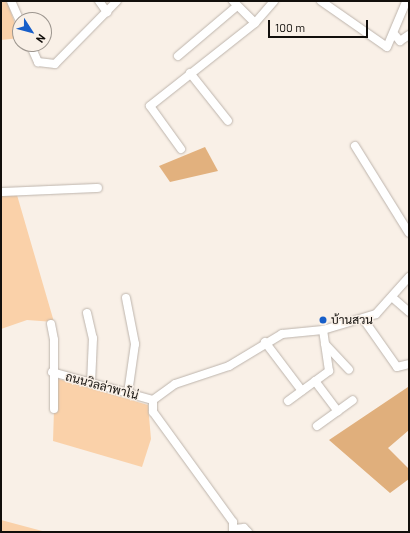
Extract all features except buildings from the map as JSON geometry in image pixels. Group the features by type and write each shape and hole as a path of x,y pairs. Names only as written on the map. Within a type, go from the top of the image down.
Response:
{"street":[{"path":"11,1 16,12"},
{"path":"99,1 107,12"},
{"path":"34,52 38,62 55,64 117,1"},
{"path":"181,149 149,107 255,23 274,1"},
{"path":"321,1 387,47 406,2"},
{"path":"178,56 236,4 255,23"},
{"path":"395,35 400,41 409,35"},
{"path":"190,73 228,121"},
{"path":"355,146 409,233"},
{"path":"1,192 98,188"},
{"path":"248,532 244,528 234,530 233,522 153,412 153,400 175,384 229,366 266,342 282,334 323,330 364,320 376,314 393,298 409,276"},
{"path":"126,298 135,344 128,393"},
{"path":"393,298 409,312"},
{"path":"87,313 93,338 91,383"},
{"path":"364,320 397,367 409,364"},
{"path":"51,324 54,340 52,372 54,409"},
{"path":"288,401 329,371 323,330"},
{"path":"266,342 302,391"},
{"path":"325,344 349,370"},
{"name":"ถนนวิลล่าพาโน่","path":"52,372 153,400"},
{"path":"315,381 338,411"},
{"path":"317,426 353,400"}],"shaded area":[{"path":"1,1 7,1 12,15 12,39 1,40"},
{"path":"205,147 218,171 170,182 159,166"},
{"path":"1,195 17,195 54,322 27,320 1,329"},
{"path":"55,378 148,405 151,439 142,467 53,441"},
{"path":"408,387 409,430 388,448 409,469 409,479 390,493 329,440"},
{"path":"1,520 46,532 1,532"}],"place":[{"name":"บ้านสวน","path":"323,320"}]}
